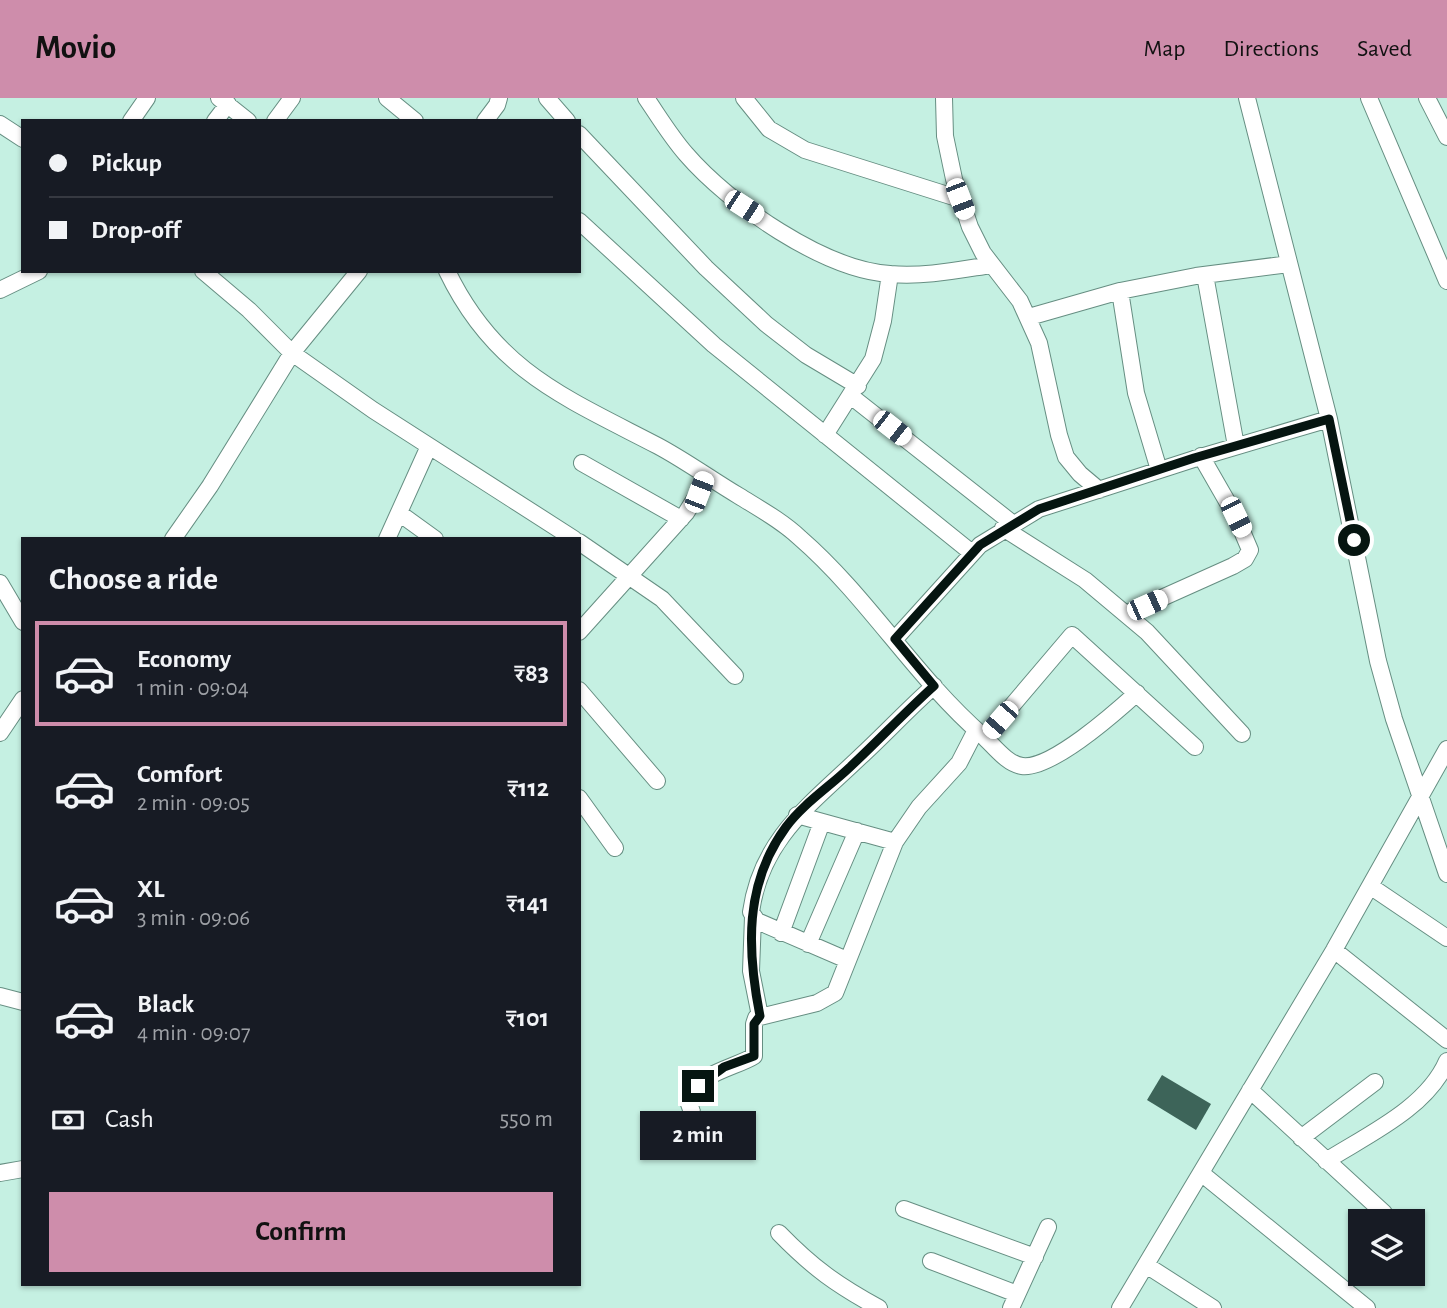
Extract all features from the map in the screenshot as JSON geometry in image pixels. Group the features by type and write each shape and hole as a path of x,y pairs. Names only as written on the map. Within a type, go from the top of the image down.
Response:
{"street":[{"path":"132,119 147,98"},
{"path":"276,119 292,98"},
{"path":"387,98 413,119"},
{"path":"486,119 499,98"},
{"path":"547,98 565,119"},
{"path":"646,98 687,155 744,207 817,253 855,268 890,275 942,272 991,265"},
{"path":"744,98 769,129 805,150 960,199"},
{"path":"944,98 945,136 960,199 983,253 1029,317 1039,343 1066,457 1080,474 1099,490"},
{"path":"1247,98 1329,419 1378,661 1447,874"},
{"path":"1369,98 1447,281"},
{"path":"1427,98 1447,137"},
{"path":"216,119 223,101 246,119"},
{"path":"0,124 21,137"},
{"path":"581,136 706,268 765,324 855,391 1008,526 1085,580 1147,632 1242,734"},
{"path":"581,223 714,345 972,553"},
{"path":"1029,317 1120,290 1289,264"},
{"path":"0,290 35,273"},
{"path":"205,273 249,310 292,353 429,446 571,537"},
{"path":"177,537 292,353 357,273"},
{"path":"448,273 473,318 499,349 522,369 545,386 662,449 800,537 895,639 934,686 1010,762 1024,766 1038,763 1081,740 1138,693"},
{"path":"825,435 873,359 883,321 890,275"},
{"path":"1205,275 1236,446"},
{"path":"1120,290 1136,393 1159,470"},
{"path":"895,639 972,553 1008,526 1039,509 1201,456 1329,419"},
{"path":"388,537 429,446"},
{"path":"1126,614 1233,566 1245,559 1250,550 1236,517 1201,456"},
{"path":"582,463 681,519"},
{"path":"581,629 681,519 706,476"},
{"path":"399,513 432,537"},
{"path":"581,543 631,575 663,600 735,676"},
{"path":"0,583 21,619"},
{"path":"675,1151 692,1125 689,1096 724,1067 754,1056 754,1024 760,1016 830,997 838,986 894,842 980,733 1072,635 1195,747"},
{"path":"760,1016 751,971 752,906 760,877 773,848 797,815 934,686"},
{"path":"581,695 657,781"},
{"path":"0,733 20,710"},
{"path":"1122,1307 1334,950 1447,749"},
{"path":"581,801 615,848"},
{"path":"797,815 894,842"},
{"path":"781,933 822,821"},
{"path":"808,944 857,831"},
{"path":"1370,886 1447,938"},
{"path":"752,917 781,933 847,960"},
{"path":"1334,950 1447,1040"},
{"path":"0,996 21,1001"},
{"path":"1326,1161 1409,1106 1438,1078 1447,1061"},
{"path":"1301,1138 1375,1082"},
{"path":"1250,1090 1380,1209"},
{"path":"0,1173 21,1169"},
{"path":"1201,1173 1367,1308"},
{"path":"904,1209 1035,1257"},
{"path":"931,1261 1014,1301 1048,1227"},
{"path":"779,1233 810,1265 838,1286 879,1308"},
{"path":"1146,1265 1213,1308"}],"building":[{"path":"1162,1075 1211,1104 1196,1130 1147,1100"}],"route":[{"path":"698,1086 724,1067 748,1060 755,1053 754,1024 760,1016 751,971 751,912 760,877 773,848 797,815 934,686 895,639 958,566 980,545 1003,528 1039,509 1194,458 1329,419 1354,540"}]}
